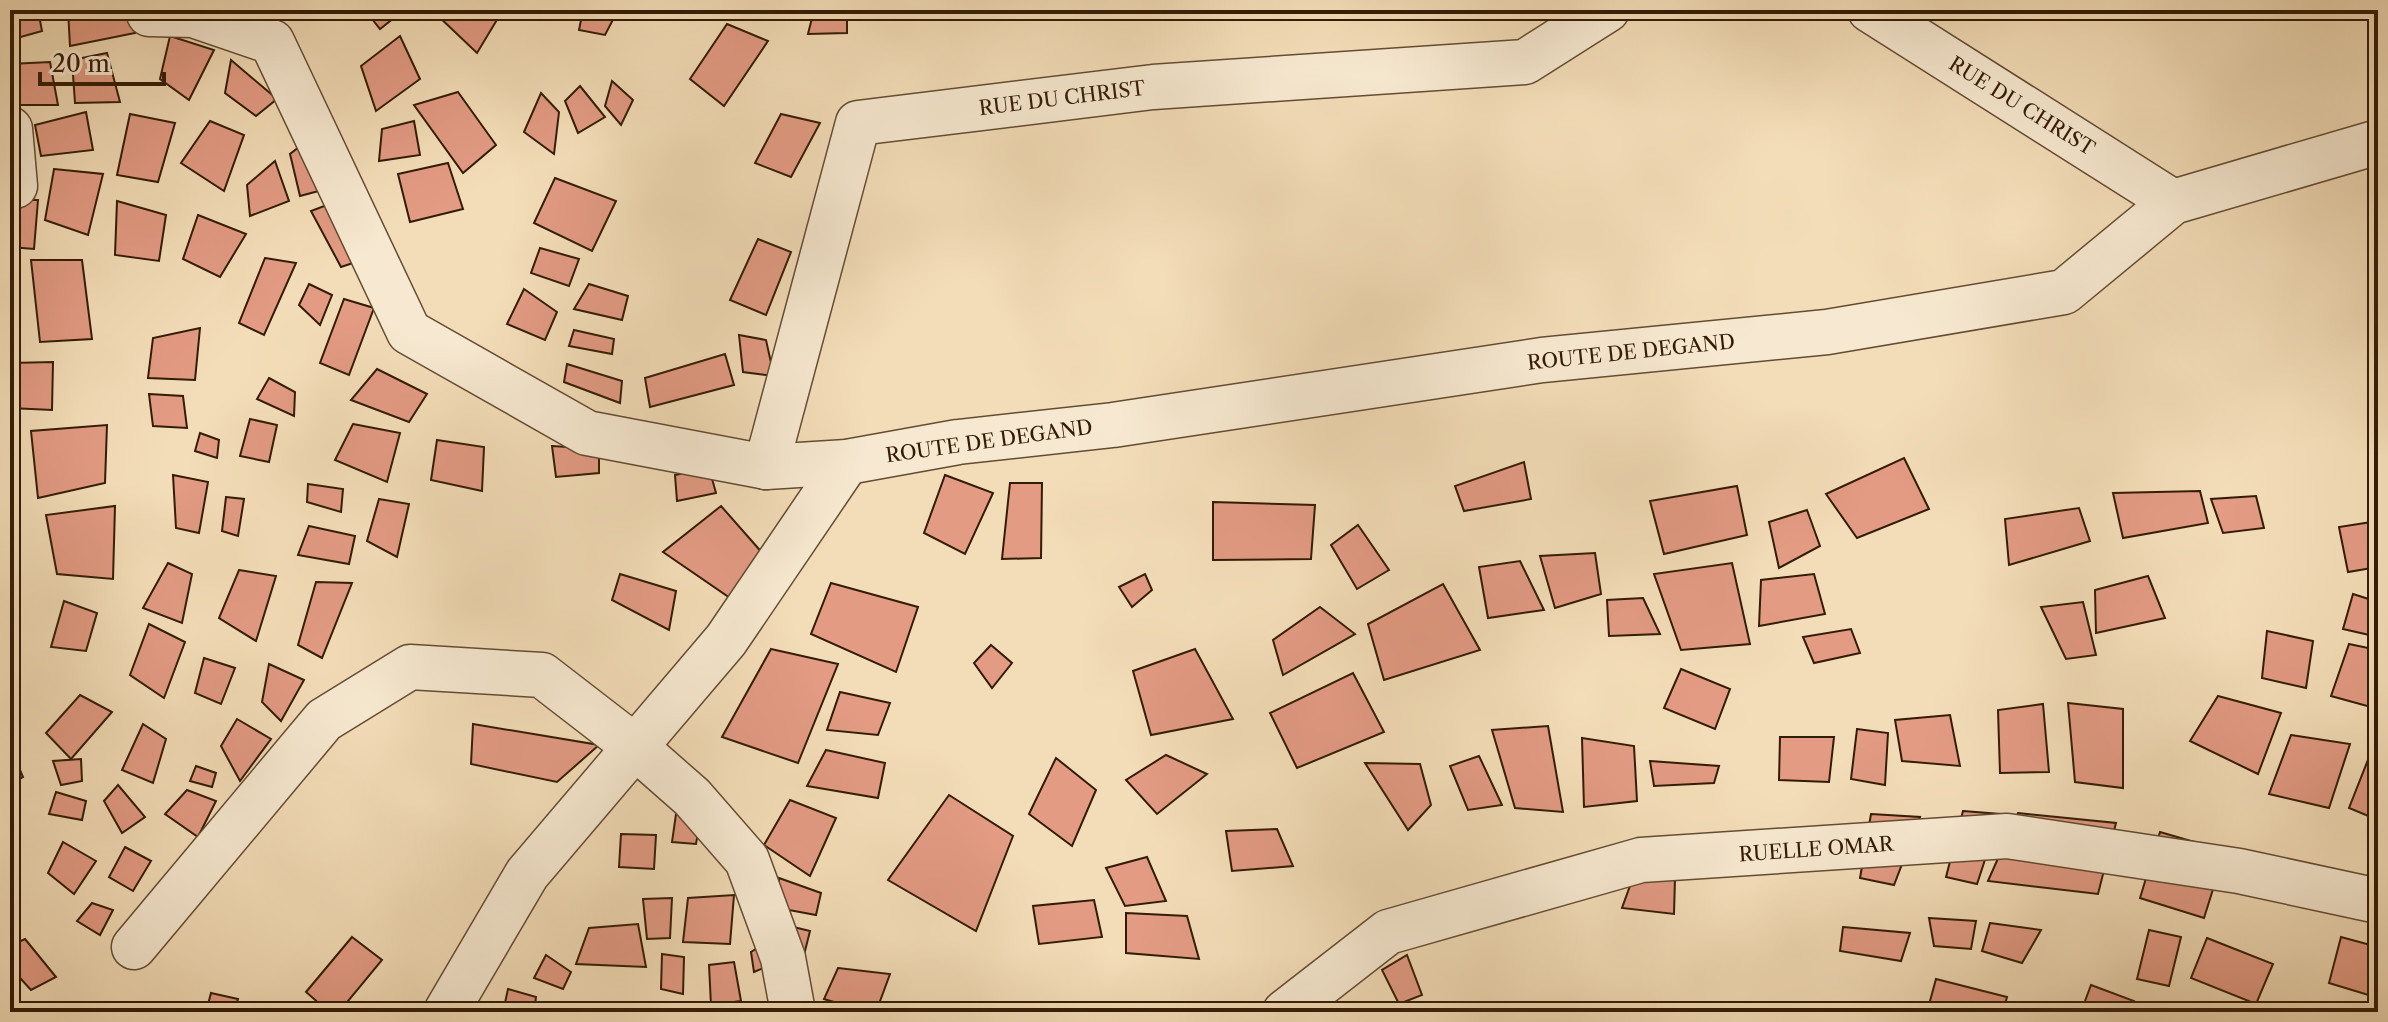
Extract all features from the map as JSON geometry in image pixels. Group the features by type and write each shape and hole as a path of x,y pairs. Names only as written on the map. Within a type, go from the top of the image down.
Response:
{"street":[{"name":"ROUTE DE DEGAND","path":"149,10 149,14 193,15 272,42 409,332 587,433 766,467 847,462 958,442 1113,425 1542,360 1827,332 2064,292 2173,202 2378,142"},
{"name":"RUE DU CHRIST","path":"766,467 858,123 1153,87 1525,62 1607,10"},
{"name":"RUE DU CHRIST","path":"1870,10 2173,202"},
{"path":"10,129 15,186"},
{"path":"446,1012 527,874 726,640 847,462"},
{"path":"134,947 324,720 410,667 542,675 634,746 692,797 747,860 783,958 793,1012"},
{"name":"RUELLE OMAR","path":"1285,1012 1388,932 1641,860 2007,836 2239,871 2378,901"}],"building":[{"path":"10,10 38,10 42,31 10,40"},
{"path":"68,10 130,10 135,33 70,46"},
{"path":"365,10 404,10 380,29"},
{"path":"439,10 492,10 498,18 477,53 435,13"},
{"path":"583,10 618,10 605,35 579,30"},
{"path":"814,10 847,10 847,33 808,34"},
{"path":"727,24 768,41 724,106 690,79"},
{"path":"170,36 214,50 189,100 160,79"},
{"path":"400,36 420,79 376,111 361,66"},
{"path":"107,53 120,102 75,103 72,60"},
{"path":"231,60 277,99 256,116 225,93"},
{"path":"50,62 58,105 10,105 10,64"},
{"path":"612,81 633,100 621,125 605,106"},
{"path":"580,86 605,117 578,133 565,101"},
{"path":"458,92 496,145 463,173 414,105"},
{"path":"541,93 559,112 554,154 524,132"},
{"path":"86,112 93,150 41,156 35,125"},
{"path":"130,114 175,123 158,182 117,175"},
{"path":"781,114 820,123 791,177 755,163"},
{"path":"210,121 244,135 224,191 181,163"},
{"path":"333,121 356,181 300,196 290,154"},
{"path":"414,121 420,155 379,161 382,129"},
{"path":"275,161 289,201 250,216 247,185"},
{"path":"448,163 463,209 410,222 398,174"},
{"path":"54,169 103,174 88,235 45,220"},
{"path":"555,178 616,201 592,251 534,223"},
{"path":"361,192 386,252 341,267 311,211"},
{"path":"10,200 38,200 34,249 10,247"},
{"path":"117,201 166,215 159,261 115,255"},
{"path":"198,215 246,234 220,277 183,259"},
{"path":"758,239 791,252 766,315 730,300"},
{"path":"540,248 579,259 569,286 531,273"},
{"path":"265,258 296,263 264,335 239,323"},
{"path":"31,260 82,260 92,339 40,342"},
{"path":"10,272 17,272 12,323 10,323"},
{"path":"309,284 332,295 320,325 299,305"},
{"path":"589,284 628,296 622,320 574,309"},
{"path":"524,289 557,312 545,340 507,324"},
{"path":"344,299 374,308 349,375 320,363"},
{"path":"200,328 195,380 148,378 153,338"},
{"path":"574,330 614,339 612,354 569,346"},
{"path":"739,335 766,340 774,376 743,372"},
{"path":"725,354 734,385 650,407 645,378"},
{"path":"53,362 52,410 10,408 10,363"},
{"path":"567,364 622,381 620,403 564,382"},
{"path":"377,369 427,394 409,422 351,400"},
{"path":"269,378 295,392 294,416 257,399"},
{"path":"149,394 183,396 187,428 153,426"},
{"path":"250,419 277,425 269,462 240,456"},
{"path":"353,424 400,433 387,482 335,460"},
{"path":"107,425 105,483 38,498 31,431"},
{"path":"200,433 219,440 217,458 195,451"},
{"path":"437,440 484,447 482,491 431,480"},
{"path":"552,446 599,449 599,473 556,477"},
{"path":"1904,458 1929,509 1857,538 1826,494"},
{"path":"1524,462 1531,499 1464,511 1455,486"},
{"path":"709,468 716,493 677,501 675,475"},
{"path":"173,475 208,482 199,533 176,528"},
{"path":"945,475 993,493 965,554 924,533"},
{"path":"1010,483 1042,483 1041,558 1002,559"},
{"path":"308,484 343,489 341,512 307,502"},
{"path":"1737,486 1747,535 1664,554 1650,501"},
{"path":"2200,491 2208,523 2123,538 2113,493"},
{"path":"2256,496 2264,528 2223,533 2211,499"},
{"path":"226,497 244,499 238,536 222,531"},
{"path":"379,499 409,504 397,557 367,541"},
{"path":"1213,502 1315,505 1311,559 1213,560"},
{"path":"115,506 113,579 57,574 46,515"},
{"path":"721,506 765,556 736,602 663,552"},
{"path":"2079,508 2090,541 2009,565 2005,519"},
{"path":"1807,510 1820,546 1779,568 1769,522"},
{"path":"2378,521 2378,567 2348,572 2339,527"},
{"path":"1358,525 1389,570 1357,589 1331,545"},
{"path":"309,526 355,536 349,564 298,555"},
{"path":"1595,553 1601,594 1555,608 1540,556"},
{"path":"1520,561 1544,610 1488,618 1479,567"},
{"path":"168,563 192,574 182,623 143,608"},
{"path":"1732,563 1750,644 1681,650 1654,574"},
{"path":"239,570 276,576 256,641 219,618"},
{"path":"620,574 676,591 669,630 612,600"},
{"path":"1145,574 1152,590 1132,607 1119,587"},
{"path":"1814,574 1825,614 1759,626 1761,580"},
{"path":"2148,576 2165,618 2096,633 2095,590"},
{"path":"316,582 352,583 322,658 298,645"},
{"path":"831,583 918,607 896,672 811,634"},
{"path":"1443,584 1480,650 1384,680 1368,624"},
{"path":"2353,594 2378,602 2378,637 2343,629"},
{"path":"1643,598 1660,634 1609,636 1607,600"},
{"path":"64,601 97,613 86,651 51,647"},
{"path":"2083,602 2096,655 2066,659 2041,607"},
{"path":"1320,607 1355,634 1283,675 1273,640"},
{"path":"149,624 185,642 164,698 130,675"},
{"path":"1851,629 1860,653 1814,663 1803,637"},
{"path":"2267,631 2313,641 2306,688 2262,678"},
{"path":"2349,644 2378,650 2378,709 2331,696"},
{"path":"991,645 1012,663 992,688 974,663"},
{"path":"771,649 838,664 798,763 722,737"},
{"path":"1195,649 1233,719 1151,735 1133,671"},
{"path":"204,658 235,668 221,704 195,693"},
{"path":"269,664 304,680 281,721 262,702"},
{"path":"1681,669 1730,689 1715,729 1664,708"},
{"path":"1353,673 1384,732 1297,768 1270,713"},
{"path":"840,692 890,703 878,735 827,730"},
{"path":"15,693 17,717 10,719 10,695"},
{"path":"80,695 112,712 71,759 46,733"},
{"path":"2218,696 2281,713 2258,774 2190,741"},
{"path":"2068,703 2123,709 2123,788 2075,782"},
{"path":"2043,704 2049,772 2000,773 1998,710"},
{"path":"1950,715 1960,766 1902,761 1895,720"},
{"path":"237,719 271,739 240,781 221,746"},
{"path":"143,724 166,739 153,783 122,770"},
{"path":"473,724 599,745 557,782 471,764"},
{"path":"1548,726 1563,812 1515,808 1492,730"},
{"path":"1857,729 1888,733 1885,785 1851,779"},
{"path":"2291,735 2350,744 2329,808 2269,794"},
{"path":"1780,737 1834,737 1829,782 1779,780"},
{"path":"1582,738 1634,746 1637,801 1584,807"},
{"path":"2375,742 2378,743 2378,820 2349,808"},
{"path":"10,746 23,777 10,784"},
{"path":"826,750 885,763 878,798 807,786"},
{"path":"1166,755 1207,774 1157,814 1126,780"},
{"path":"1479,756 1502,805 1468,810 1450,766"},
{"path":"1056,758 1096,790 1072,846 1029,814"},
{"path":"81,759 82,781 61,785 53,761"},
{"path":"1650,761 1719,766 1714,783 1654,786"},
{"path":"1365,763 1420,764 1431,805 1408,830"},
{"path":"196,766 216,773 212,787 190,781"},
{"path":"118,785 145,817 122,833 104,801"},
{"path":"187,790 216,801 198,837 165,814"},
{"path":"56,792 86,801 82,820 49,814"},
{"path":"949,795 1013,836 976,931 888,880"},
{"path":"790,800 836,818 810,876 764,845"},
{"path":"677,807 702,810 696,844 672,842"},
{"path":"1963,811 2000,814 1977,884 1946,877"},
{"path":"2018,813 2116,823 2098,894 1988,881"},
{"path":"1871,814 1920,817 1894,885 1860,878"},
{"path":"1277,829 1293,866 1232,871 1226,831"},
{"path":"2160,832 2225,851 2204,918 2140,898"},
{"path":"621,834 656,835 654,869 619,867"},
{"path":"63,842 96,861 74,894 48,873"},
{"path":"125,847 151,861 133,891 109,877"},
{"path":"1147,857 1166,901 1125,906 1106,868"},
{"path":"1635,872 1675,878 1674,914 1622,908"},
{"path":"779,878 821,893 816,915 778,908"},
{"path":"734,895 730,944 683,942 688,898"},
{"path":"672,898 670,938 647,939 643,899"},
{"path":"1094,900 1102,937 1039,944 1033,906"},
{"path":"92,903 113,910 100,935 77,921"},
{"path":"1126,913 1187,916 1199,959 1126,953"},
{"path":"1929,918 1976,921 1971,949 1934,946"},
{"path":"1990,923 2041,930 2022,963 1982,951"},
{"path":"638,924 646,967 576,964 589,928"},
{"path":"785,925 810,931 804,955"},
{"path":"1843,927 1910,933 1901,961 1840,951"},
{"path":"2149,930 2181,937 2169,986 2137,979"},
{"path":"352,937 382,960 339,1012 329,1012 306,992"},
{"path":"2341,937 2378,947 2375,997 2329,983"},
{"path":"2207,938 2273,964 2256,1004 2191,978"},
{"path":"25,939 56,977 31,990 10,967 10,946"},
{"path":"764,944 768,966 754,972 751,952"},
{"path":"662,954 684,957 683,994 661,989"},
{"path":"546,955 571,972 563,989 534,978"},
{"path":"1407,955 1422,995 1399,1004 1382,970"},
{"path":"734,962 741,1001 711,1005 709,965"},
{"path":"838,968 890,974 876,1012 824,999"},
{"path":"1936,979 2007,997 2003,1012 1927,1012"},
{"path":"2091,985 2134,1001 2130,1012 2081,1012"},
{"path":"508,989 536,997 534,1012 503,1012"},
{"path":"211,993 238,999 234,1012 206,1012"}]}
